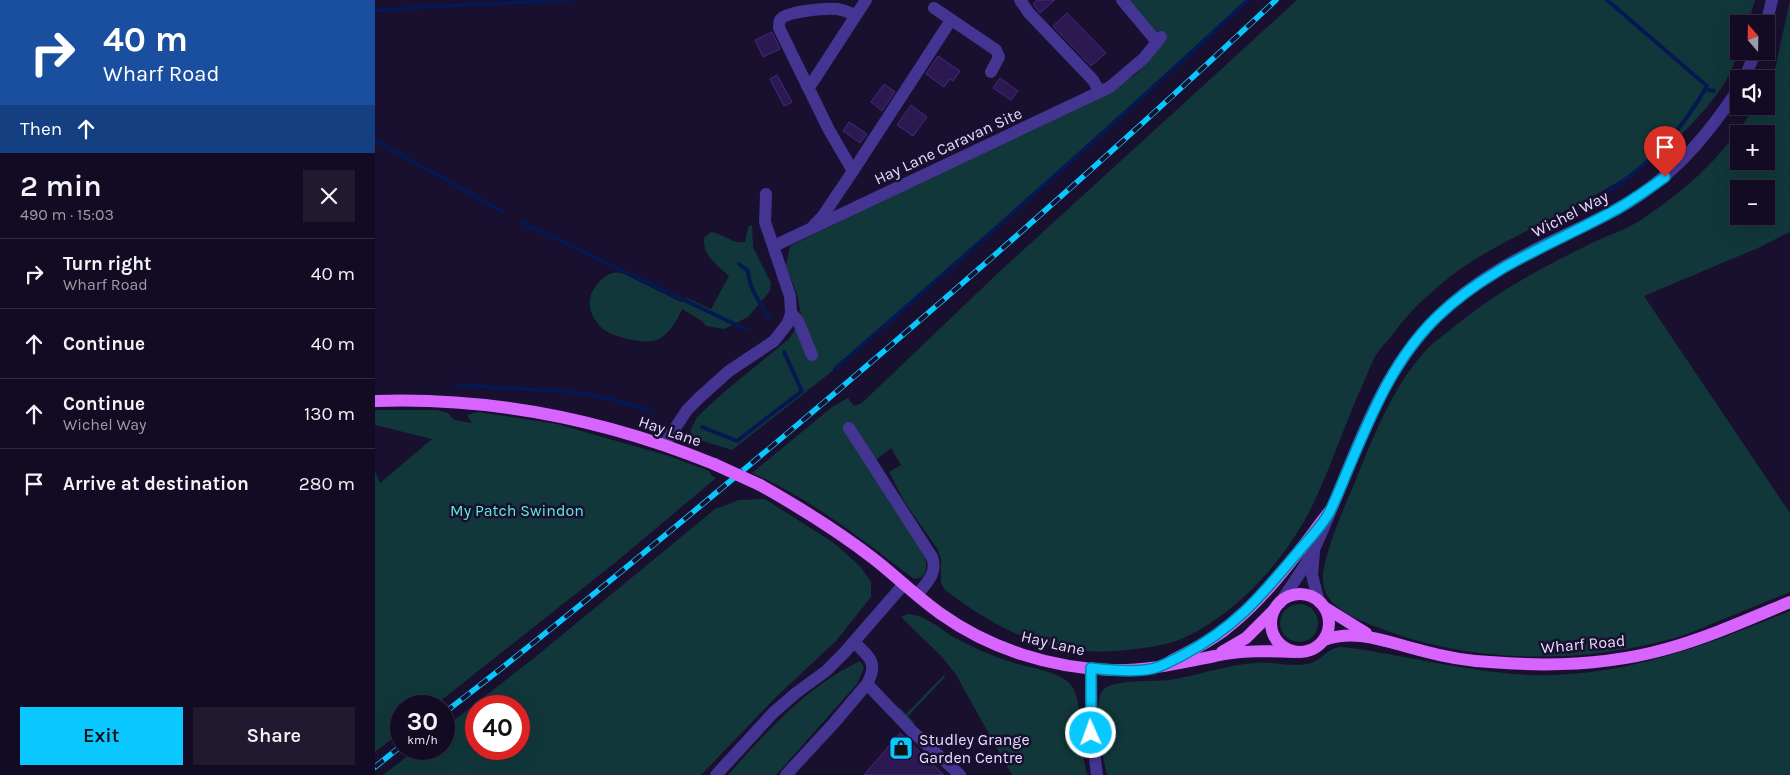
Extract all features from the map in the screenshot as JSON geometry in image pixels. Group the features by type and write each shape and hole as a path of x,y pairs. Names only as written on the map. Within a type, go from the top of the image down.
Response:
{"main road":[{"name":"Hay Lane","path":"375,401 447,401 510,408 575,419 664,445 714,464 760,485 853,544 953,622 1003,648 1052,662 1091,668"},
{"path":"1157,668 1217,636 1242,615 1273,582 1329,512"},
{"name":"Wharf Road","path":"1215,656 1246,638 1286,598 1297,595 1309,596 1372,636"},
{"name":"Wharf Road","path":"1091,668 1132,670 1157,668 1215,656 1250,652 1305,652 1313,649 1323,640 1345,634 1372,636 1438,655 1474,661 1530,665 1580,663 1639,655 1681,644 1790,602"},
{"path":"1321,604 1327,614 1329,626 1323,640"},
{"path":"1277,606 1271,623 1273,634 1281,646 1295,652"}],"street":[{"path":"807,86 812,83 866,0"},
{"path":"1020,0 1029,13 1093,80 1100,92"},
{"name":"Hay Lane Caravan Site","path":"774,246 1110,87 1144,58 1159,40 1123,0"},
{"path":"1769,15 1773,0"},
{"path":"934,8 996,50 999,57 991,72"},
{"name":"Hay Lane Caravan Site","path":"853,171 841,153 780,32 779,22 781,18 792,14 827,9 844,10 856,16"},
{"name":"Hay Lane Caravan Site","path":"811,229 822,217 853,171 951,20"},
{"name":"Wichel Way","path":"1277,606 1315,547 1388,381 1406,354 1437,317 1462,294 1489,276 1531,252 1609,214 1639,196 1665,177 1683,161 1703,138 1730,101"},
{"path":"664,445 687,410 729,371 774,341 785,329 791,313 790,296 765,222 766,194"},
{"path":"791,313 798,321 812,355"},
{"path":"849,428 934,564 933,572 917,595"},
{"name":"Wichel Way","path":"1315,547 1312,575 1321,604"},
{"path":"716,775 773,713 826,670 854,642 903,584"},
{"path":"786,775 867,684 873,669 869,658 854,642"},
{"name":"Hay Lane","path":"1091,668 1091,733 1097,775"},
{"path":"867,684 912,731 960,775"}],"green space":[{"path":"1126,0 1248,0 1018,209 835,369 732,450 693,438 690,431 697,417 724,392 790,338 797,326 801,315 797,294 786,266 790,246 1119,86 1136,74 1167,39 1159,31 1155,33"},
{"path":"1297,0 1755,0 1751,15 1730,15 1730,60 1736,60 1735,62 1722,88 1681,135 1663,151 1624,178 1583,202 1475,259 1440,285 1408,315 1374,359 1315,500 1291,542 1260,581 1241,599 1222,615 1181,639 1161,645 1126,650 1075,650 1052,646 1030,639 987,619 945,590 941,583 941,560 938,550 904,501 889,472 901,465 891,448 868,466 925,556 924,574 922,577 914,579 856,535 816,508 774,483 752,473 832,407 848,398 854,406 862,403 998,273"},
{"path":"1790,0 1790,232 1758,248 1644,296 1790,513 1790,592 1675,638 1601,653 1562,656 1485,654 1447,648 1410,639 1374,626 1350,615 1335,605 1329,599 1323,583 1323,572 1330,546 1378,427 1396,391 1419,359 1432,344 1471,313 1505,290 1559,259 1625,229 1672,198 1712,162 1730,141 1730,170 1775,170 1775,125 1742,125 1749,115 1775,115 1775,70"},
{"path":"752,225 753,247 771,283 770,291 748,317 724,329 706,326 702,321 682,309 667,333 654,341 638,341 620,337 606,331 596,321 590,309 590,297 596,285 604,278 616,272 622,273 681,302 687,298 711,309 729,276 708,255 704,238 711,232 736,242 745,242 748,227"},
{"name":"My Patch Swindon","path":"375,410 437,410 448,413 454,420 472,423 467,415 478,412 557,424 669,456 709,471 716,478 616,562 448,695 390,695 390,740 375,752 375,472 380,483 432,439 375,425"},
{"path":"765,499 834,543 860,566 871,582 871,597 836,641 775,698 701,775 383,775 403,760 455,760 455,719 465,712 465,760 530,760 530,695 486,695 715,509 739,500"},
{"path":"1299,604 1313,609 1318,623 1313,637 1299,642 1285,637 1280,623 1285,609"},
{"path":"1790,611 1790,775 1107,775 1099,730 1098,705 1100,695 1104,689 1116,684 1168,680 1254,663 1307,664 1316,661 1330,650 1340,647 1496,672 1565,675 1599,671 1664,657 1727,636"},
{"path":"908,614 927,620 955,638 981,651 1001,659 1053,674 1068,682 1073,688 1078,703 1081,741 1087,775 1012,775 955,673 941,656 901,617"},
{"path":"860,661 864,668 857,684 776,775 728,775 788,711 822,683"},
{"path":"944,675 945,677 908,716 914,722 912,724 898,709 900,708 906,714"}],"building":[{"path":"1037,0 1055,0 1040,13 1033,4"},
{"path":"1067,13 1106,53 1091,66 1053,26"},
{"path":"772,32 780,49 763,57 755,40"},
{"path":"938,56 960,71 953,81 950,79 944,87 926,74"},
{"path":"777,75 792,102 784,106 770,79"},
{"path":"1000,78 1018,91 1011,100 993,88"},
{"path":"884,84 895,92 882,111 871,102"},
{"path":"911,105 927,117 913,136 897,125"},
{"path":"849,122 867,134 860,143 843,131"},
{"name":"Studley Grange Garden Centre","path":"900,733 944,775 864,775"}],"waterway":[{"path":"375,11 571,0"},
{"path":"835,369 1146,94 1248,0"},
{"path":"1560,217 1608,191 1643,166 1678,129 1707,86 1607,0"},
{"path":"1705,89 1714,91"},
{"path":"375,140 503,212"},
{"path":"521,222 747,330"},
{"path":"739,264 748,271 753,289 769,318"},
{"path":"702,427 737,441 802,391 784,352"},
{"path":"457,385 574,392 611,399 652,411"}],"railway":[{"path":"455,704 653,545 904,334 1092,169 1276,0"},
{"path":"375,767 390,755"}],"place":[{"name":"Studley Grange Garden Centre","path":"901,748"}],"route":[{"path":"1091,733 1091,668 1111,670 1157,668 1217,636 1242,615 1273,582 1329,512 1388,381 1418,338 1437,317 1462,294 1489,276 1547,243 1609,214 1639,196 1665,177"}]}
